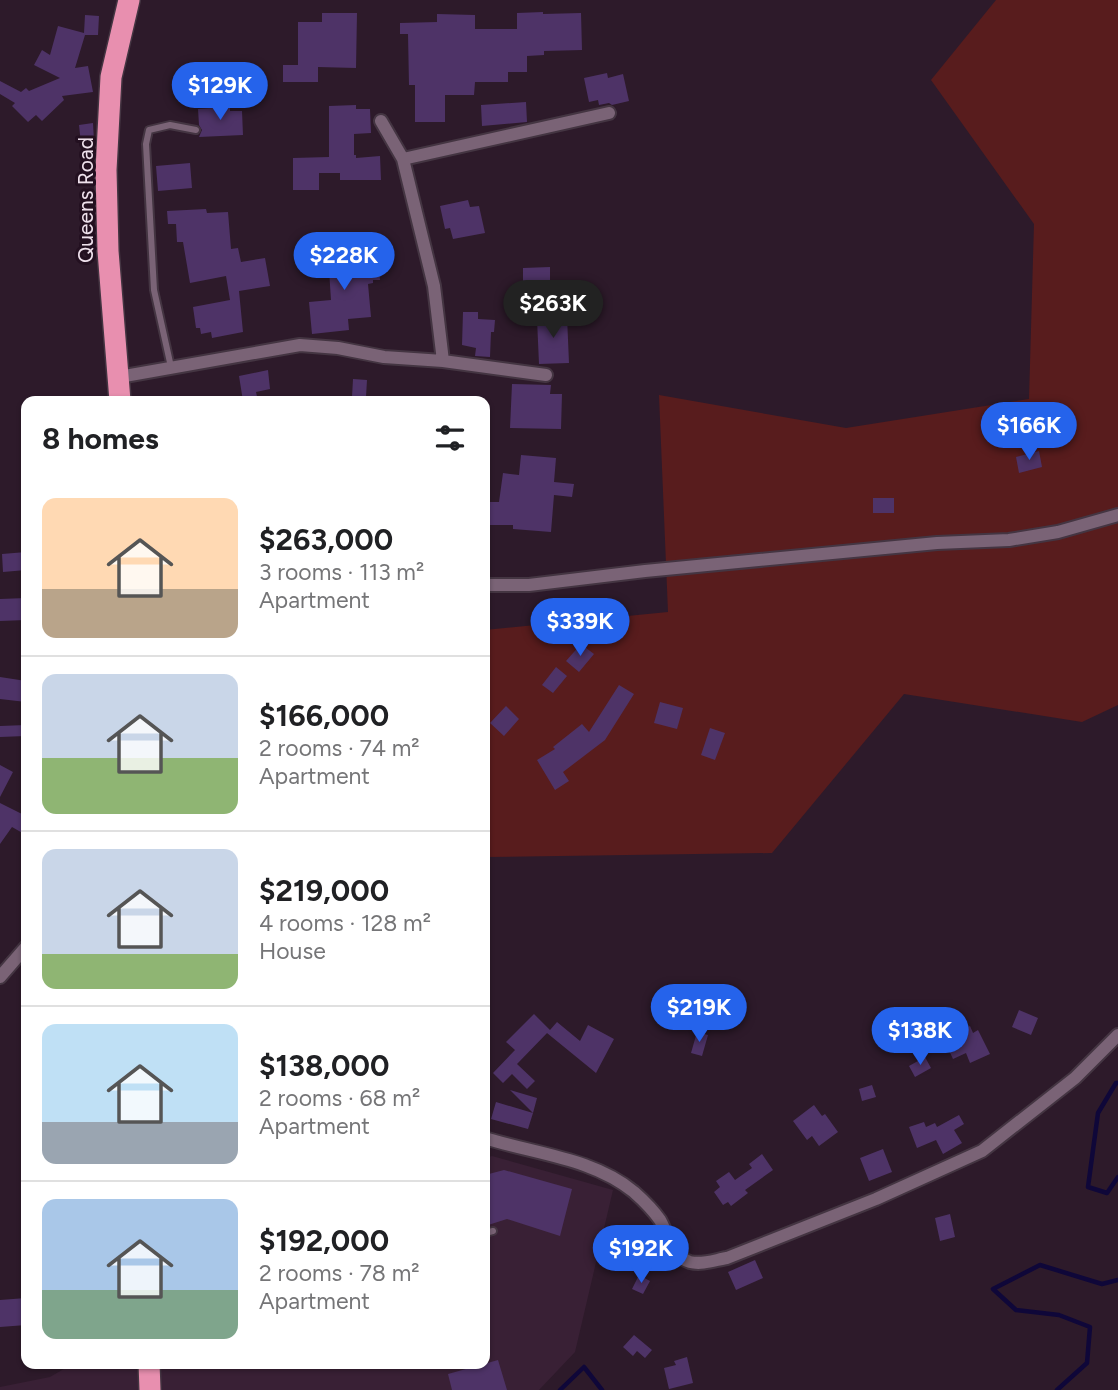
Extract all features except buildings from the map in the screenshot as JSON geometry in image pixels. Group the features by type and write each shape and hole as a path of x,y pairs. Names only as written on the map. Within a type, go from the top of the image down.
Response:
{"highway":[{"name":"Queens Road","path":"120,396 108,251 106,170 111,77 129,0"},
{"path":"149,1369 150,1390"}],"street":[{"path":"403,159 609,113"},
{"path":"381,121 403,159 434,286 443,361"},
{"path":"119,377 300,345 546,375"},
{"path":"490,585 529,585 937,542 1009,540 1058,532 1118,515"},
{"path":"0,977 21,953"},
{"path":"490,1139 593,1167 620,1180 639,1196 659,1220 674,1249 687,1262 703,1263 727,1258 876,1199 982,1151 1075,1078 1118,1035"}],"lane":[{"path":"171,367 154,290 146,144 149,130 170,125 196,130"}],"shaded area":[{"path":"996,0 1118,0 1118,705 1082,722 904,694 772,853 490,857 490,630 668,612 659,395 846,428 1029,399 1034,224 931,80"},
{"path":"490,1157 613,1190 575,1352 539,1390 0,1390 0,1387 50,1377 64,1369 490,1369"}],"waterway":[{"path":"1118,1083 1098,1113 1088,1187 1107,1193 1118,1177"},
{"path":"1057,1390 1087,1363 1090,1327 1059,1315 1016,1310 993,1289 1040,1265 1102,1284 1118,1280"},
{"path":"560,1390 584,1367 602,1390"}]}
